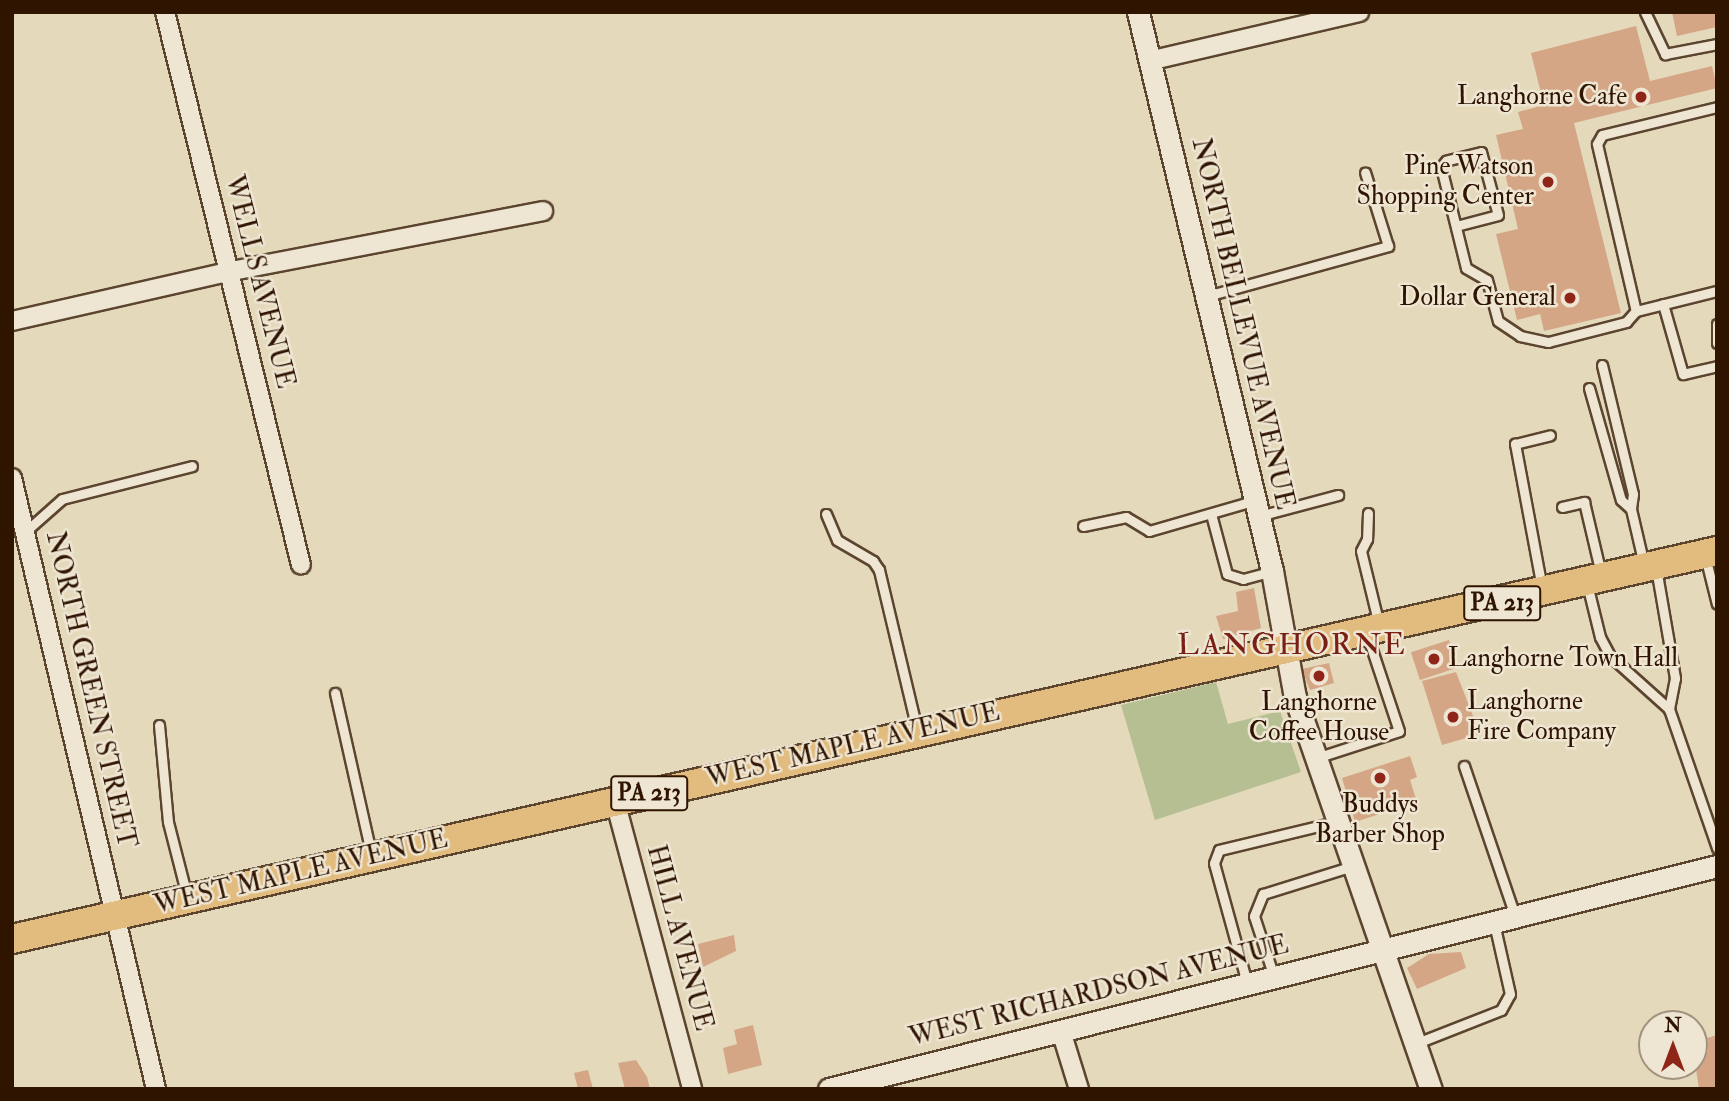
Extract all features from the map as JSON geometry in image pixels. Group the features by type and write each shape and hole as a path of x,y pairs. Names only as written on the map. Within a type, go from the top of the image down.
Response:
{"main road":[{"name":"PA 213","path":"1286,650 1711,553"},
{"name":"WEST MAPLE AVENUE","path":"12,939 918,731 1286,650"}],"street":[{"name":"WELLS AVENUE","path":"165,12 226,272 301,565"},
{"name":"NORTH BELLEVUE AVENUE","path":"1138,12 1272,571 1295,698 1431,1089"},
{"path":"1149,61 1359,12"},
{"path":"12,321 226,272 543,211"},
{"name":"NORTH GREEN STREET","path":"12,478 156,1089"},
{"name":"HILL AVENUE","path":"615,801 692,1089"},
{"name":"WEST RICHARDSON AVENUE","path":"829,1089 1717,866"},
{"path":"1061,1031 1079,1089"}],"lane":[{"path":"1645,12 1665,54 1717,44"},
{"path":"1636,311 1597,144 1602,135 1717,107"},
{"path":"1456,226 1498,215 1481,152 1446,161 1441,167 1466,268 1487,280 1498,321 1520,337 1548,342 1626,322 1636,311 1717,291"},
{"path":"1207,296 1388,246 1365,172"},
{"path":"1663,304 1683,374 1717,366"},
{"path":"1717,324 1717,343"},
{"path":"1602,366 1633,494 1630,509"},
{"path":"1589,388 1621,500 1630,509 1650,567 1675,678 1669,709"},
{"path":"1543,593 1514,444 1550,435"},
{"path":"26,531 62,499 192,466"},
{"path":"1083,526 1126,517 1149,531 1211,514 1338,495"},
{"path":"1562,508 1584,502 1600,637 1610,656 1669,709 1717,848"},
{"path":"1316,758 1399,731 1374,632 1361,551 1367,539 1368,513"},
{"path":"826,514 837,540 873,561 879,570 918,731"},
{"path":"1211,514 1227,574 1243,579 1272,571"},
{"path":"1711,553 1717,604"},
{"path":"335,693 372,858"},
{"path":"159,725 168,822 188,898"},
{"path":"1464,766 1515,916"},
{"path":"1248,985 1214,863 1220,850 1338,821"},
{"path":"1274,978 1254,916 1263,894 1353,866"},
{"path":"1415,1044 1501,1010 1510,994 1493,922"}],"green space":[{"path":"1216,682 1228,724 1280,711 1301,772 1155,820 1121,705"}],"building":[{"path":"1672,12 1717,12 1717,27 1677,36"},
{"name":"Pine Watson Shopping Center","path":"1636,26 1650,81 1712,66 1717,88 1574,123 1621,313 1544,331 1540,314 1517,320 1496,234 1518,229 1496,135 1523,129 1518,112 1544,105 1531,53"},
{"path":"1254,588 1261,628 1223,639 1216,616 1238,611 1236,592"},
{"name":"Langhorne Town Hall","path":"1449,640 1458,668 1420,680 1411,652"},
{"name":"Langhorne Coffee House","path":"1329,663 1334,683 1310,690 1302,669"},
{"name":"Langhorne Fire Company","path":"1456,672 1480,734 1442,745 1422,681"},
{"path":"1410,756 1417,777 1410,780 1417,802 1355,822 1342,778"},
{"path":"734,935 736,951 703,967 698,944"},
{"path":"1461,952 1466,968 1417,989 1407,968 1429,954"},
{"path":"753,1025 762,1065 728,1074 723,1048 737,1044 734,1030"},
{"path":"1717,1035 1717,1087 1699,1089 1698,1080 1708,1080 1708,1038"},
{"path":"636,1060 647,1077 650,1089 625,1089 618,1063"},
{"path":"588,1070 593,1089 578,1089 574,1073"}],"place":[{"name":"Langhorne Cafe","path":"1641,97"},
{"name":"Pine Watson Shopping Center","path":"1548,182"},
{"name":"Dollar General","path":"1570,298"},
{"name":"Langhorne Town Hall","path":"1434,659"},
{"name":"Langhorne Coffee House","path":"1319,676"},
{"name":"Langhorne Fire Company","path":"1453,717"},
{"name":"Buddys Barber Shop","path":"1380,778"}],"district":[{"name":"LANGHORNE","path":"1292,645"}]}
